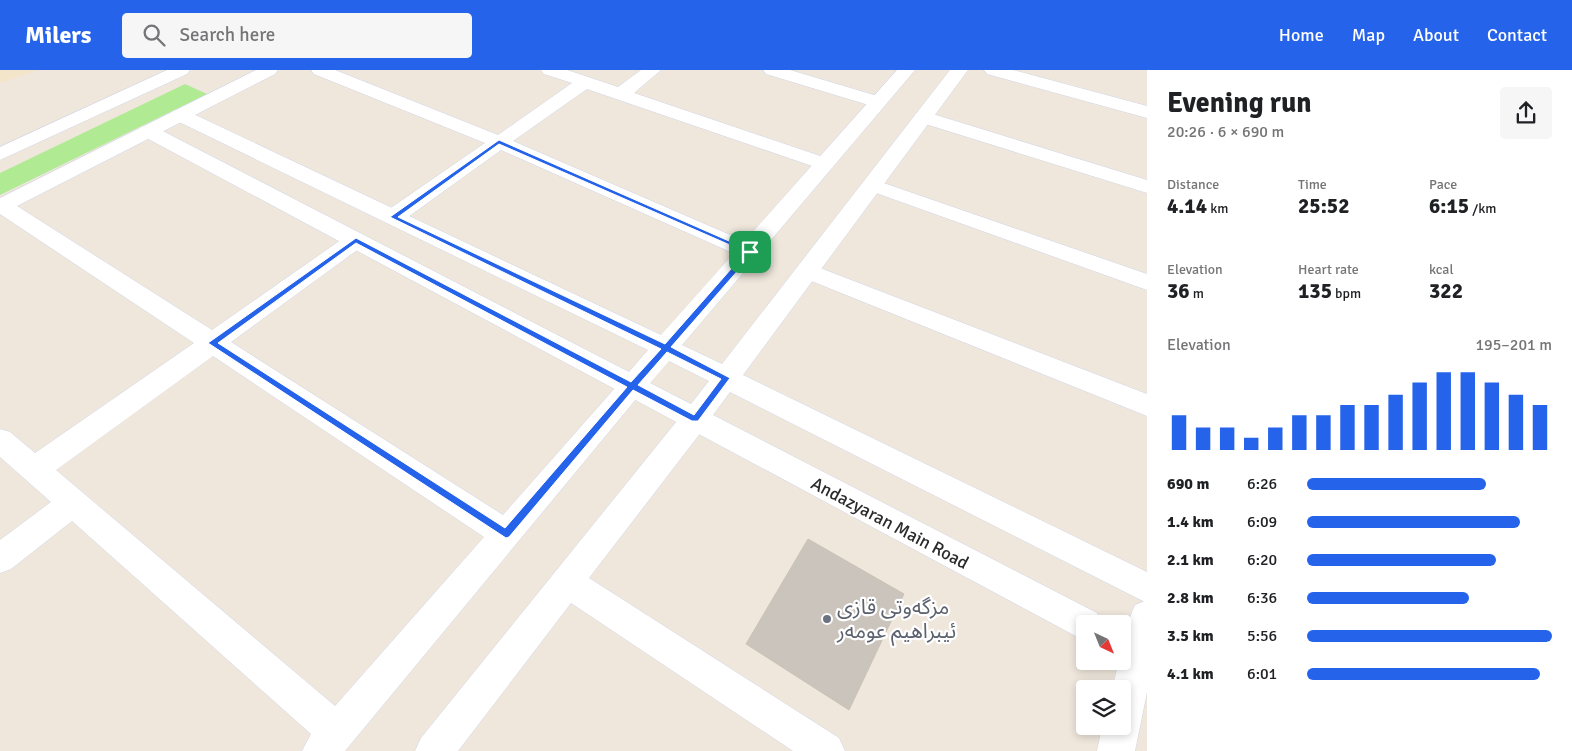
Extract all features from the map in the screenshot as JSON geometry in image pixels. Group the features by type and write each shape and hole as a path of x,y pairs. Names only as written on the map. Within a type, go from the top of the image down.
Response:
{"street":[{"path":"114,82 140,70"},
{"path":"1,205 269,70"},
{"path":"320,70 499,142 750,252"},
{"path":"551,70 825,164"},
{"path":"621,94 652,70"},
{"path":"772,70 878,102"},
{"path":"0,440 72,503 329,742 632,386 906,70"},
{"path":"434,751 695,419 959,70"},
{"path":"992,70 1147,112"},
{"path":"0,154 176,71"},
{"path":"393,217 585,82"},
{"path":"180,115 666,348 1147,588"},
{"path":"924,117 1147,187"},
{"name":"Andazyaran Main Road","path":"148,131 1076,620"},
{"path":"872,185 1147,282"},
{"path":"1,205 506,534"},
{"path":"34,470 356,240"},
{"path":"807,270 1147,406"},
{"path":"0,559 72,503"},
{"path":"567,582 826,751"},
{"path":"1130,680 1136,651 1147,616"},
{"path":"1116,751 1119,735"}],"shaded area":[{"path":"0,70 39,70 0,83"}],"green space":[{"path":"185,84 207,94 0,195 0,173"}],"building":[{"name":"مزگەوتی قازی ئیبراهیم عومەر","path":"808,539 904,594 849,710 746,644"}],"place":[{"name":"مزگەوتی قازی ئیبراهیم عومەر","path":"827,619"}],"route":[{"path":"750,252 499,142 393,217 666,348 632,386 356,240 212,343 506,534 632,386 695,419 726,378 666,348 750,252"}]}
